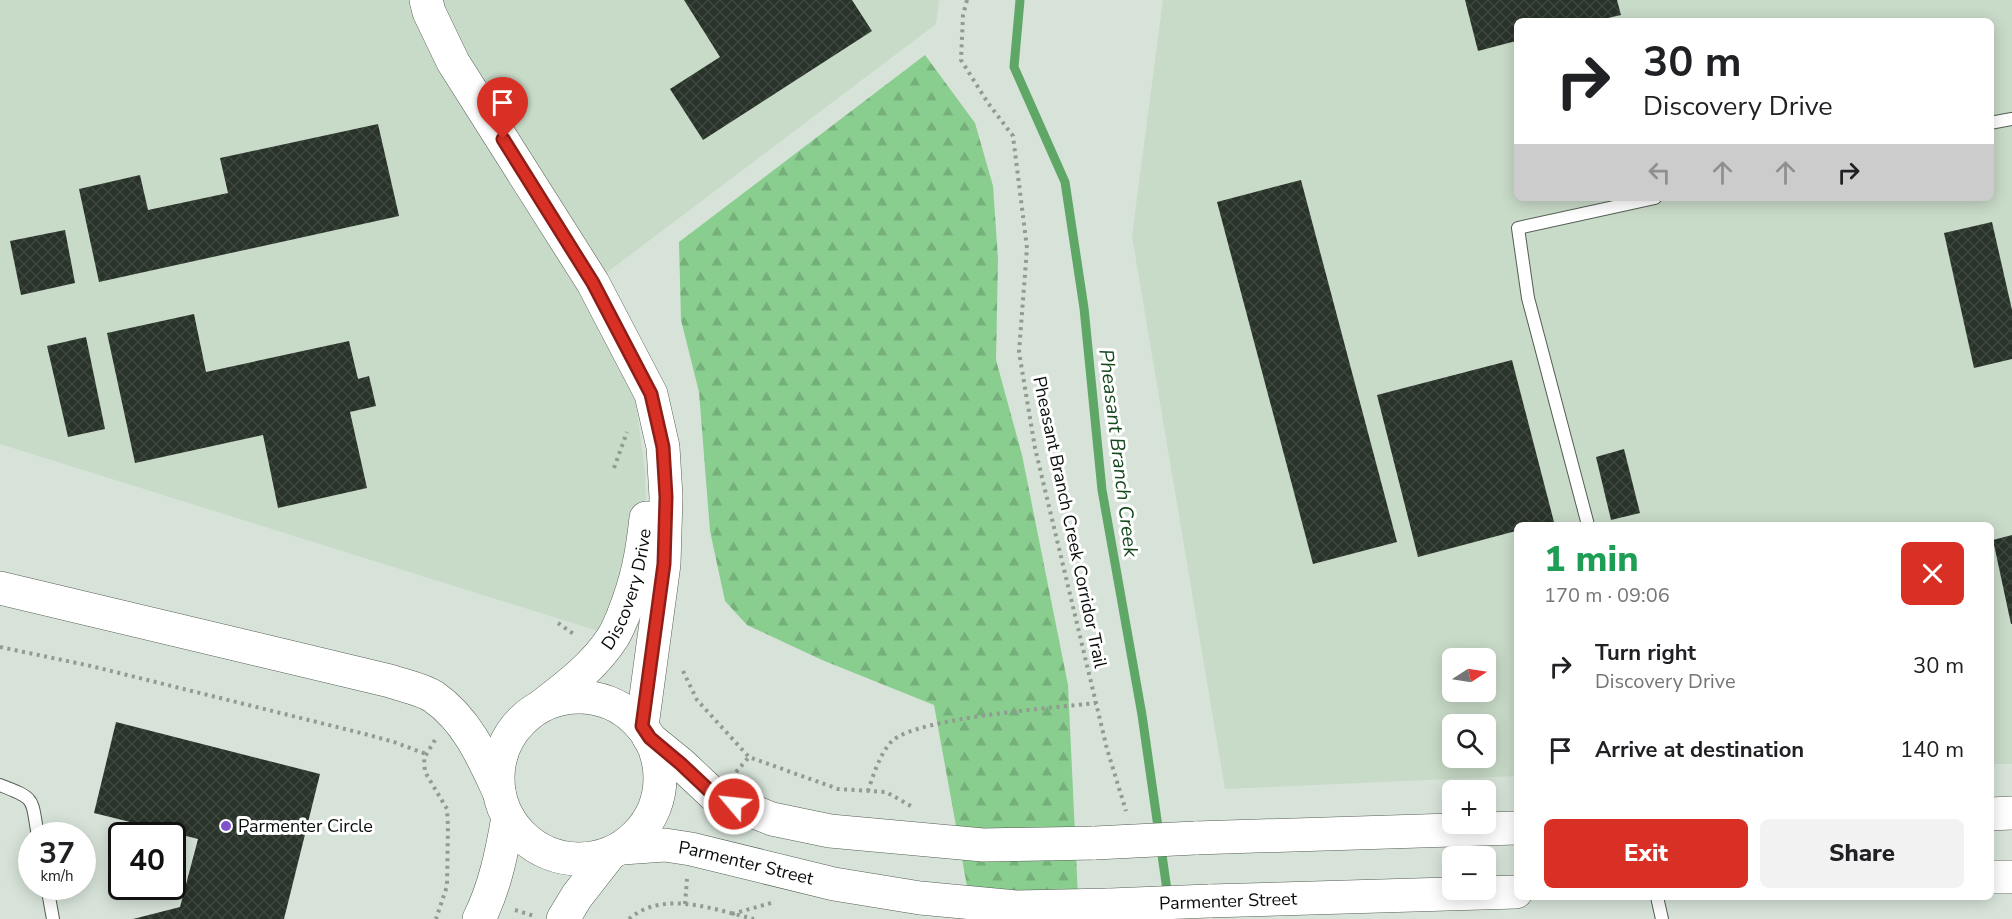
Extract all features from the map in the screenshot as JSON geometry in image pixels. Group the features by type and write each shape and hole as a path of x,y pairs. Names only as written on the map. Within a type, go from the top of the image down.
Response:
{"main road":[{"name":"Discovery Drive","path":"426,0 429,12 453,62 593,283 651,394 663,447 666,497 664,564 646,732"},
{"name":"Discovery Drive","path":"540,707 577,677 614,636 641,562 646,509 645,470 636,406 620,334"},
{"path":"0,588 390,681 432,696 449,709 468,731 482,754 504,804 522,836 540,850 563,858 586,860 615,851"},
{"path":"479,919 488,900 503,843 504,804 499,767 506,743 520,722 540,707 561,699 583,697 605,702 625,712 715,796 772,819 830,831 983,845 1514,828"},
{"path":"563,919 577,896 615,851 641,832 654,811 660,786 658,762 646,732"},
{"path":"1994,814 2012,813"},
{"name":"Parmenter Street","path":"615,851 665,845 834,884 920,898 1016,907 1514,892"},
{"path":"1994,877 2012,877"}],"lane":[{"path":"1994,122 2012,119"},
{"path":"1587,522 1527,298 1518,228 1641,201"},
{"path":"0,785 27,795 32,804 35,822"},
{"path":"50,900 53,919"},
{"path":"1658,900 1662,919"}],"path":[{"name":"Pheasant Branch Creek Corridor Trail","path":"967,0 963,15 961,60 988,103 1013,136 1027,248 1019,352 1035,447 1096,703 1128,820"},
{"path":"614,468 636,406"},
{"path":"0,647 91,666 364,734 426,754"},
{"path":"682,672 697,700 749,757 838,789 886,792"},
{"path":"868,791 876,766 893,741 920,728 957,720 1096,703"},
{"path":"432,742 423,758 425,772 447,809 448,826 447,886 436,919"},
{"path":"629,919 647,908 666,903 685,904 754,919"}],"shaded area":[{"path":"0,0 939,0 936,24 593,283 620,334 636,406 645,470 646,509 614,636 0,444"},
{"path":"1163,0 2012,0 2012,764 1994,764 1994,522 1514,522 1514,776 1225,789 1132,236"}],"green space":[{"path":"925,55 975,123 993,186 998,259 996,360 1022,455 1068,685 1079,919 973,919 934,705 822,660 747,625 725,601 710,531 699,392 681,320 679,242"}],"building":[{"path":"684,0 852,0 872,31 703,140 670,89 720,57"},
{"path":"1465,0 1617,0 1621,15 1608,18 1514,18 1514,42 1478,51"},
{"path":"378,124 399,216 99,282 79,189 140,175 148,210 228,193 220,158"},
{"path":"1301,180 1397,542 1313,564 1217,202"},
{"path":"1992,222 2012,310 2012,359 1974,368 1944,233"},
{"path":"65,230 75,283 21,295 10,241"},
{"path":"194,314 206,372 349,341 358,379 369,376 376,406 350,412 367,488 278,508 263,435 135,463 107,333"},
{"path":"86,337 105,429 68,437 47,346"},
{"path":"1512,360 1554,522 1514,522 1514,532 1418,557 1377,395"},
{"path":"1624,449 1640,513 1611,520 1596,457"},
{"path":"2012,535 2012,624 1994,545 1994,540"},
{"name":"Parmenter Circle","path":"116,722 320,774 284,919 133,919 180,907 182,900 186,900 186,884 198,839 186,836 186,822 130,822 94,813"}],"waterway":[{"name":"Pheasant Branch Creek","path":"1020,0 1014,67 1065,182 1084,308 1102,490 1142,715 1168,897"}],"place":[{"name":"Parmenter Circle","path":"226,826"}],"route":[{"path":"503,139 593,283 651,394 663,447 666,497 664,564 642,726 650,738 715,796 734,804"}]}
